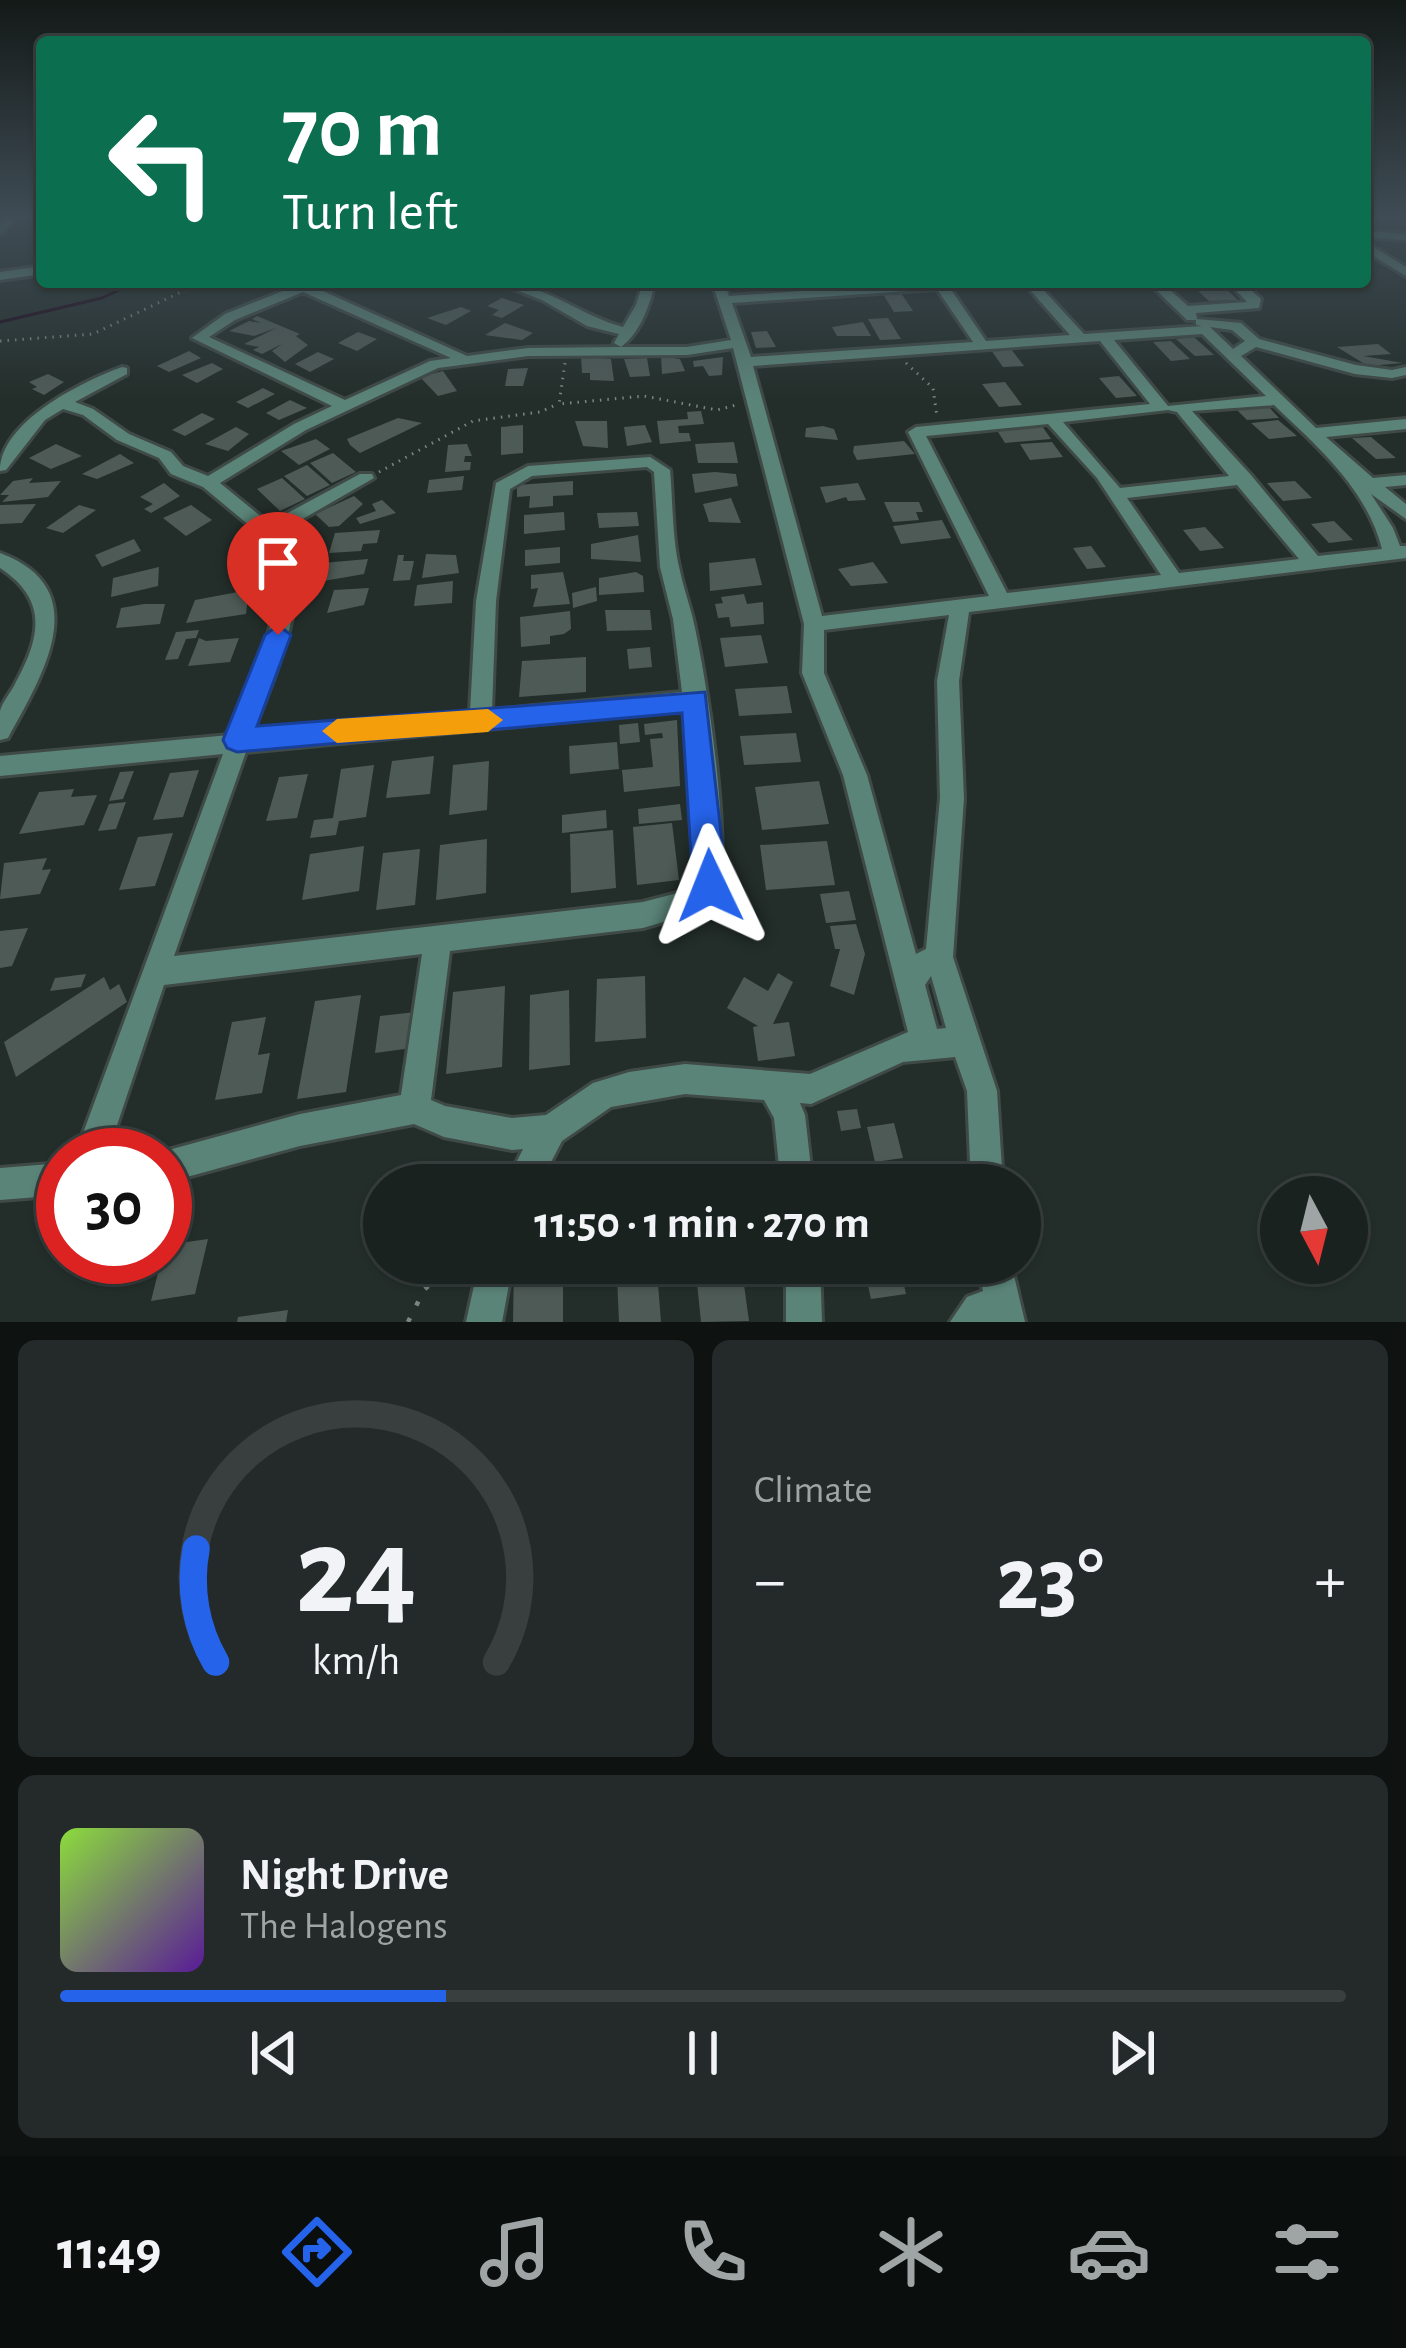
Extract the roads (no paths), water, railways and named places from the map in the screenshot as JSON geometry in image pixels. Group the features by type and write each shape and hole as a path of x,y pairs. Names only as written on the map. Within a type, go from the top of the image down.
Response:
{"street":[{"path":"299,288 230,317 199,338 342,405"},
{"path":"317,288 461,357"},
{"path":"516,288 626,332"},
{"path":"554,288 559,305"},
{"path":"619,349 647,288"},
{"path":"720,288 742,352 814,624 812,673 855,775 926,1044"},
{"path":"725,300 898,288"},
{"path":"943,288 982,345"},
{"path":"1034,288 1080,338"},
{"path":"1161,288 1345,464 1406,513"},
{"path":"1185,310 1254,305 1239,288"},
{"path":"209,483 342,405 461,357 619,349 900,351 1105,338 1225,322 1254,342 1298,349 1377,376 1406,371"},
{"path":"1105,338 1161,408"},
{"path":"1231,356 1254,342"},
{"path":"0,466 39,417 122,370"},
{"path":"1002,602 915,434 942,425 1278,400"},
{"path":"62,403 88,412 123,437 165,455 177,470 209,483 271,529 282,543 290,593 100,1128"},
{"path":"1181,408 1311,561"},
{"path":"1050,417 1114,494 1173,579"},
{"path":"1312,433 1406,424"},
{"path":"154,972 643,915 705,898 711,851 695,700 669,567 662,470 650,462 529,471 502,487 485,601 482,721"},
{"path":"814,624 960,610 1399,552 1384,518 1357,490 1345,464"},
{"path":"271,529 366,478"},
{"path":"1114,494 1245,479"},
{"path":"1372,483 1406,480"},
{"path":"0,559 30,575 45,598 46,640 0,731"},
{"path":"960,610 948,681 952,798 939,958 982,1091 986,1164"},
{"path":"0,766 695,700"},
{"path":"414,1108 438,941"},
{"path":"911,981 922,965 939,958"},
{"path":"532,1164 551,1130 604,1094 685,1079 773,1086 831,1084 902,1047 964,1041"},
{"path":"773,1086 789,1115 795,1164"},
{"path":"192,1160 300,1130 414,1108 444,1121 512,1134 551,1130"},
{"path":"0,1184 36,1181"},
{"path":"484,1322 492,1284"},
{"path":"803,1284 804,1322"},
{"path":"968,1322 979,1310 1005,1314 999,1284"}],"waterway":[{"path":"0,322 102,298 123,288"}]}
